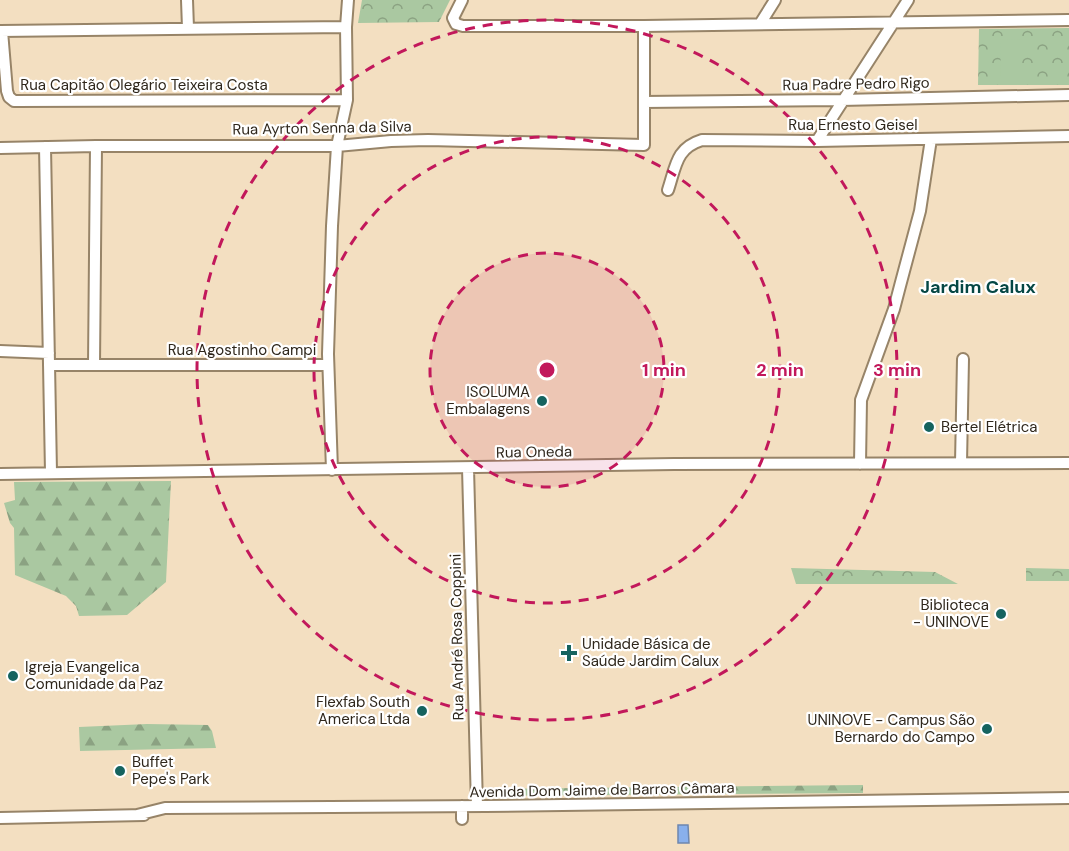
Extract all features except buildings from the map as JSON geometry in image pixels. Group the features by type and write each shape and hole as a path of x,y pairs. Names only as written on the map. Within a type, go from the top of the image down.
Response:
{"street":[{"path":"187,0 188,28"},
{"path":"328,365 337,146 347,100 348,0"},
{"path":"462,0 453,18 456,24 463,26 1069,20"},
{"path":"760,24 775,0"},
{"path":"817,141 908,0"},
{"path":"644,26 644,102"},
{"path":"1,31 346,27"},
{"name":"Rua Capitão Olegário Teixeira Costa","path":"1,31 7,91 9,97 14,101 347,100"},
{"name":"Rua Padre Pedro Rigo","path":"644,102 1069,95"},
{"name":"Rua Ayrton Senna da Silva","path":"0,148 337,146 428,140 644,145 644,102"},
{"name":"Rua Ernesto Geisel","path":"668,190 680,154 689,145 698,141 1069,136"},
{"path":"860,464 861,400 900,286 920,211 931,139"},
{"path":"94,365 96,146"},
{"path":"45,147 51,472"},
{"path":"0,351 49,353"},
{"path":"961,463 963,359"},
{"name":"Rua Agostinho Campi","path":"49,365 328,365 332,470"},
{"name":"Rua Oneda","path":"0,474 674,464 1069,463"},
{"name":"Rua André Rosa Coppini","path":"468,468 477,806"},
{"name":"Avenida Dom Jaime de Barros Câmara","path":"137,815 165,808 396,812 462,806 1069,798"},
{"path":"462,806 462,819"},
{"name":"Avenida Dom Jaime de Barros Câmara","path":"0,818 207,814 221,808"}],"green space":[{"path":"362,0 450,0 439,22 358,23"},
{"path":"1069,28 1069,85 978,85 979,29"},
{"path":"1022,39 1022,77 1001,77 1000,40"},
{"path":"171,481 166,582 127,615 79,616 76,606 66,596 15,575 14,528 10,523 4,503 15,500 14,482"},
{"path":"791,568 935,572 958,584 796,584"},
{"path":"1026,568 1069,569 1069,581 1026,581"},
{"path":"147,724 208,725 212,731 216,748 80,751 79,727"},
{"path":"863,785 863,793 481,796 482,789"}],"water":[{"path":"678,825 688,825 689,843 678,843"}],"place":[{"name":"ISOLUMA Embalagens","path":"542,401"},
{"name":"Bertel Elétrica","path":"929,427"},
{"name":"Biblioteca - UNINOVE","path":"1001,614"},
{"name":"Unidade Básica de Saúde Jardim Calux","path":"569,653"},
{"name":"Igreja Evangelica Comunidade da Paz","path":"13,676"},
{"name":"Flexfab South America Ltda","path":"422,711"},
{"name":"UNINOVE - Campus São Bernardo do Campo","path":"987,729"},
{"name":"Buffet Pepe's Park","path":"120,771"}],"district":[{"name":"Jardim Calux","path":"978,287"}]}
